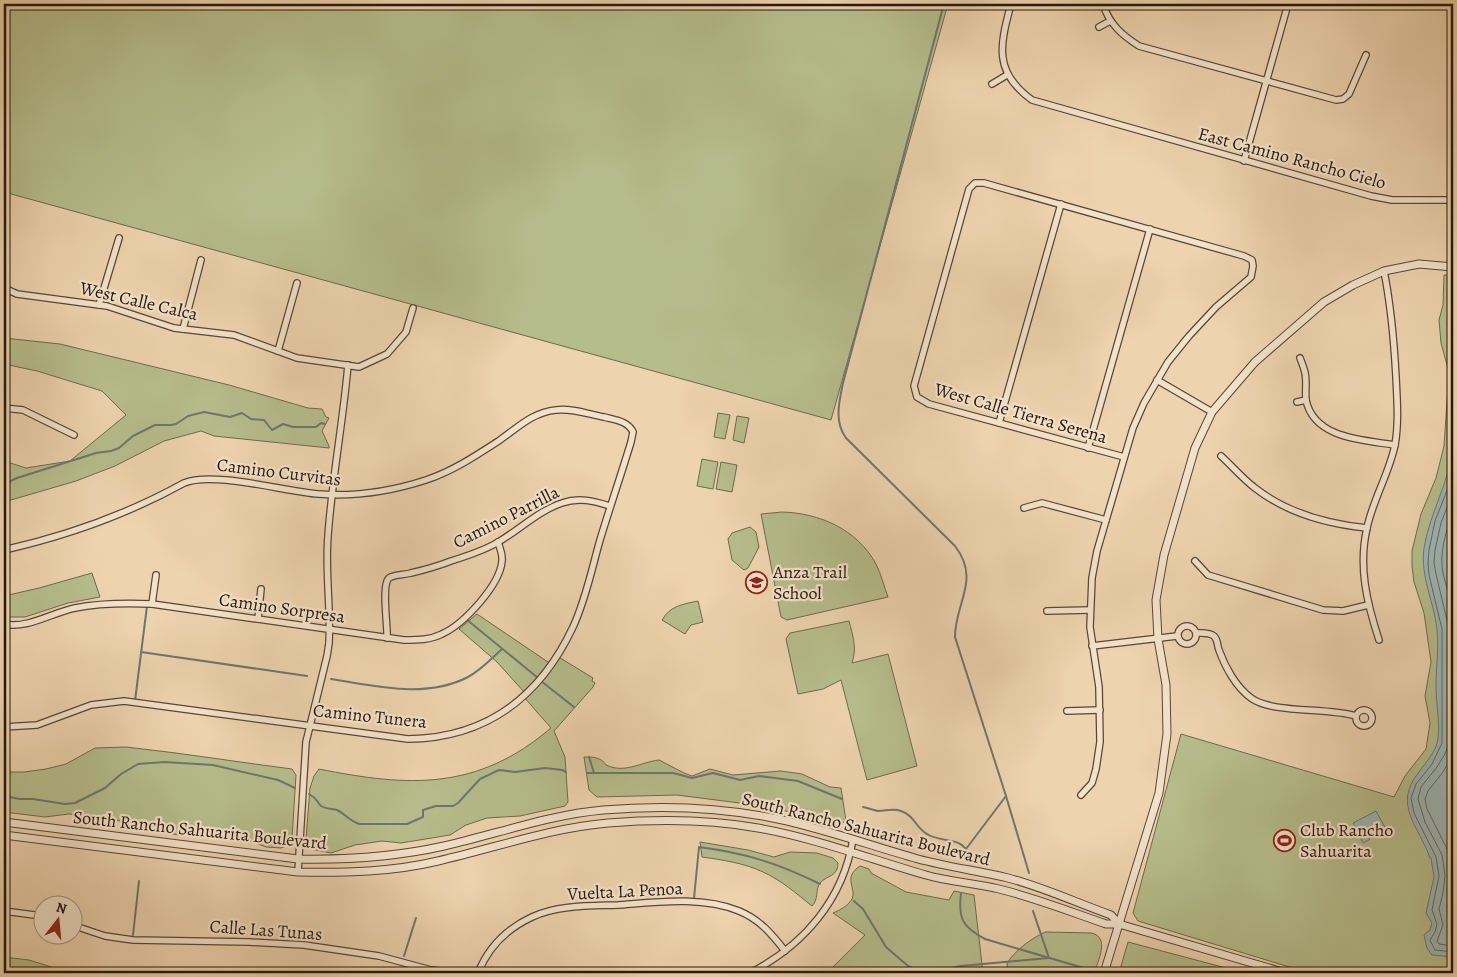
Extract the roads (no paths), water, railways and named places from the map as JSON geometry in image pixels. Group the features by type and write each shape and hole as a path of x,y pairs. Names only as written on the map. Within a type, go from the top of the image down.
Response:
{"street":[{"path":"992,84 1007,75 1001,46 1011,4"},
{"path":"1103,4 1110,20 1121,34 1139,46 1328,99 1343,99 1349,94 1366,55"},
{"path":"1244,161 1288,4"},
{"path":"1099,27 1110,20"},
{"name":"East Camino Rancho Cielo","path":"1007,75 1021,92 1032,100 1244,161 1392,200 1453,200"},
{"name":"West Calle Tierra Serena","path":"1061,204 984,183 975,183 969,189 917,376 915,392 917,397 929,404 1124,457"},
{"path":"999,423 1061,204 1244,256 1252,260 1253,266 1250,277 1216,307 1168,362 1133,428 1097,551 1092,578 1090,610 1092,646 1099,687 1100,742 1092,783 1081,795"},
{"path":"1088,448 1150,229"},
{"path":"99,305 119,238"},
{"path":"183,329 201,260"},
{"path":"1104,973 1159,792 1162,773 1167,734 1166,686 1158,639 1156,600 1164,555 1195,448 1212,412 1255,362 1324,302 1384,270 1419,264 1453,267"},
{"path":"1379,640 1368,605 1363,557 1367,528 1388,471 1395,445 1398,407 1394,326 1384,270"},
{"path":"278,351 296,283"},
{"name":"West Calle Calca","path":"4,288 17,294 107,306 174,328 234,335 297,358 359,367 387,354 406,332 413,308"},
{"path":"1300,358 1305,371 1306,400 1311,413 1324,427 1341,435 1395,445"},
{"path":"298,872 304,760 310,725 327,656 329,629 327,538 331,494 342,429 348,365"},
{"path":"1157,380 1212,412"},
{"path":"1297,402 1306,400"},
{"path":"4,408 23,410 74,435"},
{"name":"Camino Curvitas","path":"4,550 53,537 101,521 184,483 198,479 216,479 296,491 331,494 346,495 378,492 427,480 468,460 526,421 540,414 555,410 581,412 619,421 631,427"},
{"name":"Camino Tunera","path":"4,727 37,725 91,705 124,701 387,736 443,737 476,727 518,701 541,677 570,632 581,606 631,442 633,432 631,427"},
{"path":"1221,456 1254,488 1278,503 1303,514 1339,525 1367,528"},
{"name":"Camino Parrilla","path":"387,638 385,590 387,580 391,577 451,562 498,542 550,508 563,502 590,500 610,506"},
{"path":"1024,508 1042,503 1106,520"},
{"name":"Camino Sorpresa","path":"4,624 22,625 74,608 96,605 119,603 152,604 387,638 422,640 436,637 452,629 480,602 495,581 503,560 498,542"},
{"path":"1195,561 1208,575 1323,610 1343,612 1368,605"},
{"path":"152,604 156,575"},
{"path":"258,619 261,589"},
{"path":"1047,610 1090,610"},
{"path":"1185,626 1192,627 1196,633 1194,640 1188,644 1181,642 1177,636 1179,629 1185,626"},
{"path":"1196,633 1204,632 1212,634 1216,638 1218,649 1226,667 1239,687 1251,698 1266,705 1335,711 1356,716"},
{"path":"1092,646 1177,636"},
{"path":"1067,711 1100,710"},
{"name":"South Rancho Sahuarita Boulevard","path":"4,822 298,859 343,860 410,853 445,846 550,818 582,812 653,807 695,808 789,821 941,865 1010,879 1111,915 1118,924"},
{"name":"South Rancho Sahuarita Boulevard","path":"4,835 298,872 351,872 412,866 566,829 636,821 666,820 748,826 851,852 936,878 1022,895 1106,924 1118,924 1286,973"},
{"path":"750,973 785,951 808,932 822,914 835,894 845,872 853,839"},
{"name":"Vuelta La Penoa","path":"478,973 488,952 495,943 515,926 543,913 568,907 673,902 721,906 739,911 759,922 785,951"},
{"path":"4,911 32,915"},
{"name":"Calle Las Tunas","path":"82,928 105,936 133,940 249,942 337,950 379,956 431,970 457,973"}],"water":[{"path":"1453,446 1453,957 1432,955 1427,948 1424,935 1430,930 1432,923 1426,913 1434,877 1431,858 1410,815 1408,795 1411,784 1433,753 1438,739 1436,686 1437,629 1423,558 1427,535 1448,472"},
{"path":"1376,811 1386,829 1379,831 1377,835 1370,836 1369,840 1363,843 1353,823"}],"waterway":[{"path":"942,11 843,383 839,419 842,432 846,438 955,546 966,570 965,591 956,624 955,637 1006,796 966,849 963,858"},
{"path":"4,484 17,478 96,453 111,451 119,448 133,436 155,425 176,424 188,416 204,412 230,417 242,413 251,419 264,420 272,430 283,424 293,427 316,427 321,423 325,424"},
{"path":"135,701 147,606"},
{"path":"466,619 538,678"},
{"path":"331,679 401,689 435,688 452,684 468,677 482,668 502,649"},
{"path":"141,652 307,676"},
{"path":"541,681 574,707"},
{"path":"589,757 594,773"},
{"path":"4,796 65,804 75,803 105,788 121,774 138,764 164,762 213,765 278,780 295,788"},
{"path":"309,794 321,806 337,810 359,824 407,824 423,817 423,810 436,806 453,806 480,779 499,770 515,772 545,768 566,772"},
{"path":"587,773 673,773 692,778 713,773 740,780 759,776 798,781 842,799"},
{"path":"1006,796 1029,873"},
{"path":"863,807 878,811 901,811 909,815 927,834 953,841 965,848"},
{"path":"694,898 699,847 731,852 761,860 790,870 820,884"},
{"path":"133,935 139,881"},
{"path":"961,893 960,909 963,921 977,935 1094,971"},
{"path":"854,901 863,909 886,947 908,966 923,973"},
{"path":"928,973 961,966 1049,958 1033,911"},
{"path":"404,956 416,918"},
{"path":"1087,973 1094,971"}],"place":[{"name":"Anza Trail School","path":"757,582"},
{"name":"Club Rancho Sahuarita","path":"1284,840"}]}
